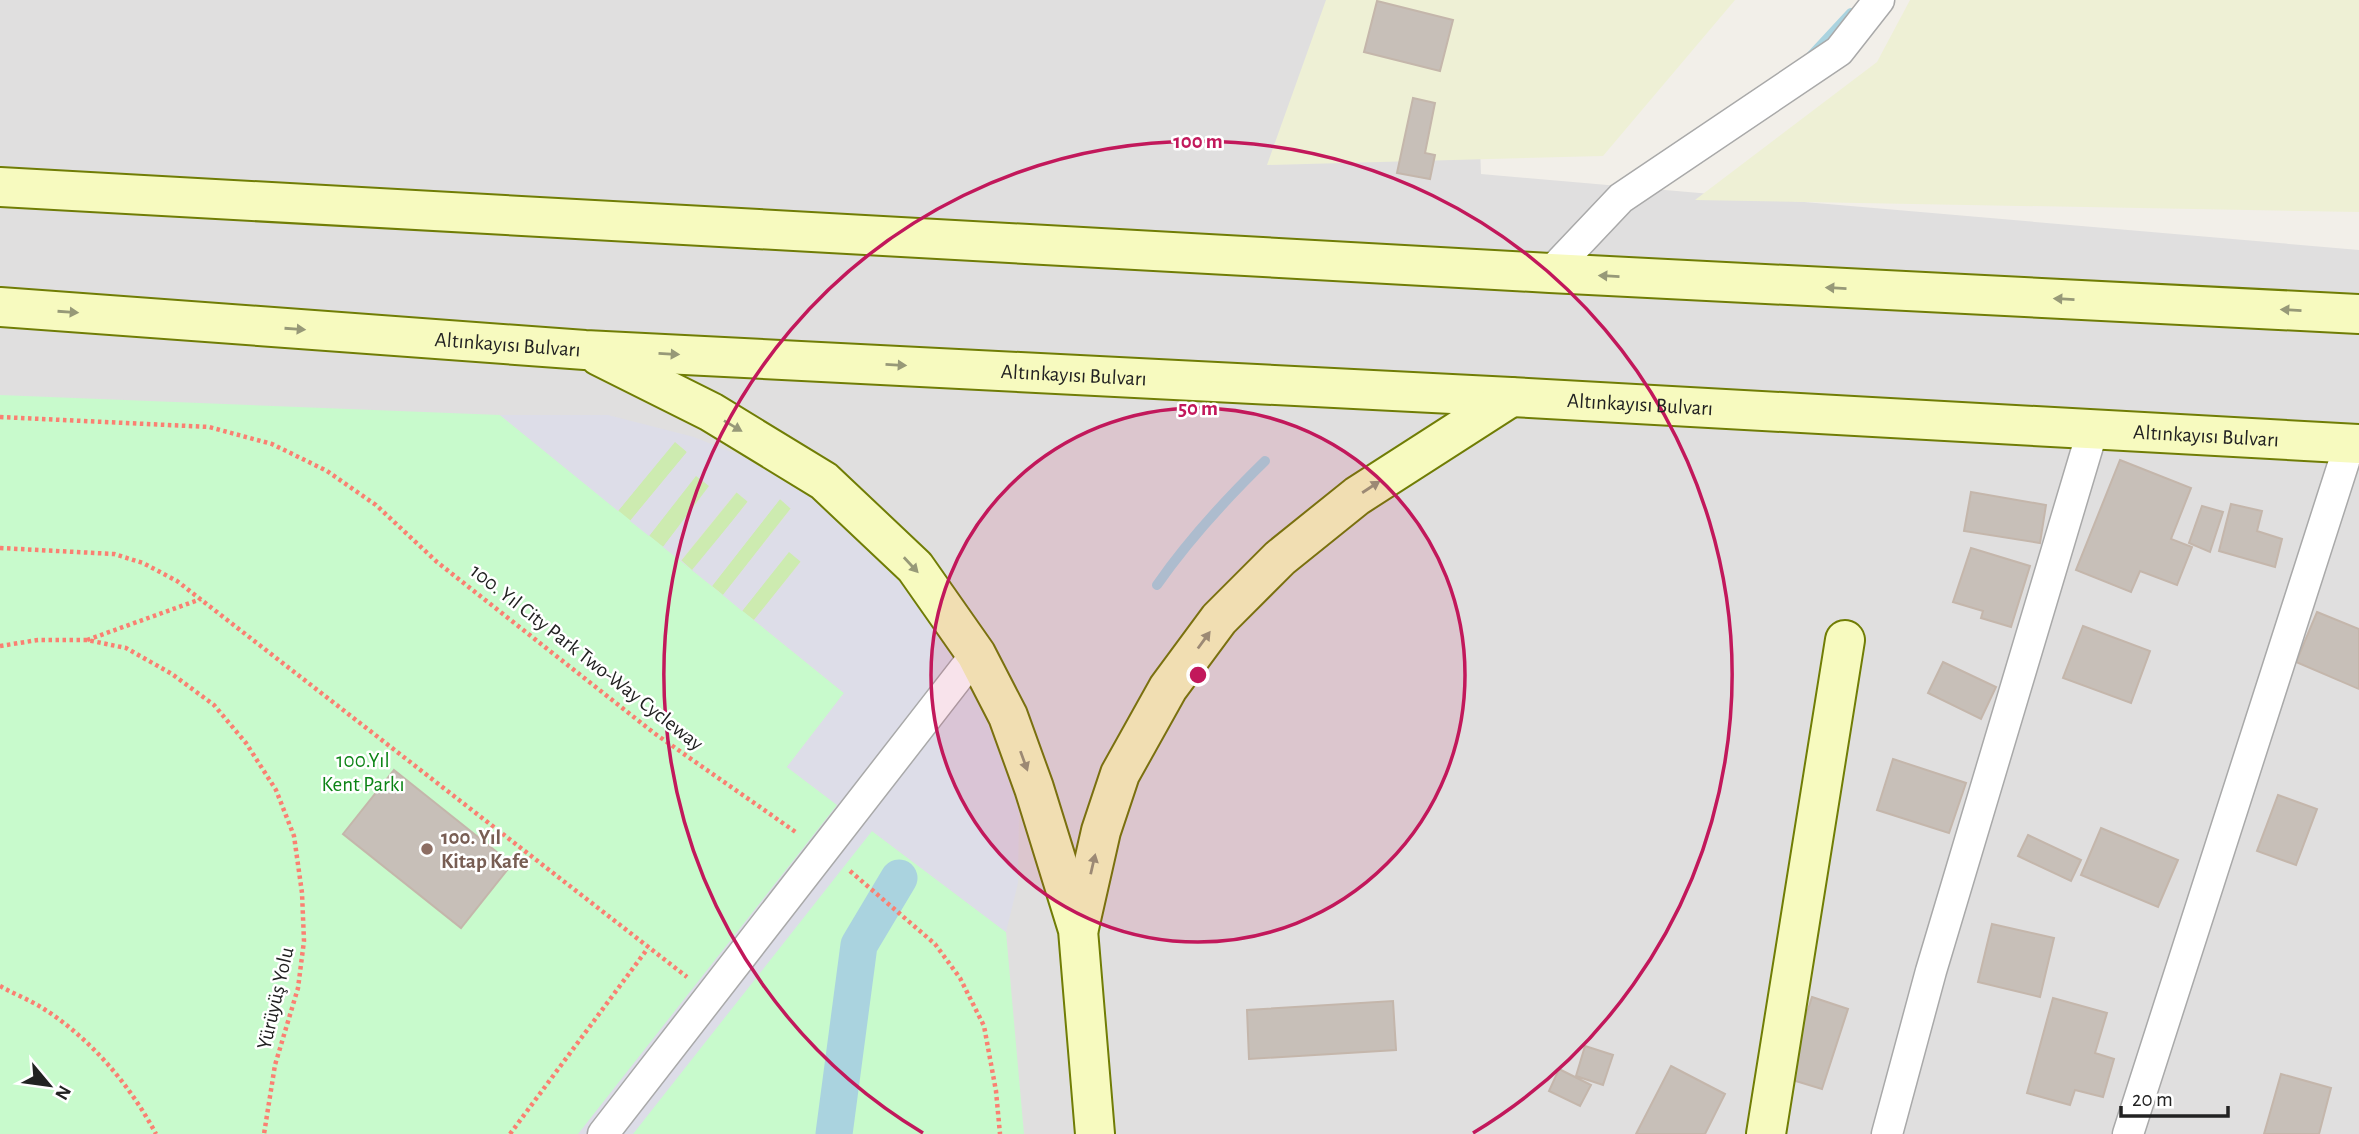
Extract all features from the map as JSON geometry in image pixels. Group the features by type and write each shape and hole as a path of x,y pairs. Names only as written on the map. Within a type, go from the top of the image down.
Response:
{"main road":[{"path":"0,187 1550,273 2359,314"},
{"name":"Altınkayısı Bulvarı","path":"0,307 585,349 2355,444"},
{"path":"585,349 711,412 824,481 915,567 976,654 1008,716 1034,788 1078,930 1095,1134"},
{"path":"1078,930 1101,831 1120,774 1168,688 1219,619 1280,558 1357,496 1511,397"},
{"path":"1766,1134 1845,640"}],"street":[{"path":"1550,273 1621,198 1839,51 1879,0"},
{"path":"1887,1134 1935,958 2093,429"},
{"path":"2128,1134 2355,444"},
{"path":"603,1134 976,654"}],"path":[{"name":"100. Yıl City Park Two-Way Cycleway","path":"0,417 209,428 272,444 319,467 376,505 437,562 654,733 844,866 935,944 960,978 984,1026 996,1091 1000,1134"},
{"path":"0,548 114,554 143,563 177,581 711,996"},
{"path":"88,640 202,599"},
{"name":"Yürüyüş Yolu","path":"0,646 38,640 88,640 126,648 173,674 214,705 246,743 276,790 294,836 302,892 304,941 298,988 275,1065 264,1134"},
{"path":"510,1134 648,948"},
{"path":"0,986 42,1008 79,1034 110,1067 147,1117 156,1134"}],"shaded area":[{"path":"0,0 1475,0 1481,174 2359,250 2359,1134 0,1134"},
{"path":"500,415 608,415 694,437 753,461 792,483 827,508 881,558 916,597 948,642 975,688 1019,804 1018,883 1006,932 872,831 633,1134 578,1134 837,805 787,767 844,693 754,620 801,562 789,552 742,611 723,595 791,509 780,499 712,586 663,547 709,486 696,476 649,536 630,521 687,452 675,442 618,511","holes":["736,492 748,502 692,570 681,560"]}],"green space":[{"path":"1326,0 1735,0 1603,156 1267,165"},
{"path":"1910,0 2359,0 2359,212 1695,200 1877,62"},
{"name":"100.Yıl Kent Parkı","path":"0,395 500,415 844,693 787,767 1006,932 1024,1134 0,1134"},
{"path":"675,441 687,452 630,521 618,511"},
{"path":"696,475 710,486 663,547 649,536"},
{"path":"737,492 748,501 693,571 681,561"},
{"path":"780,499 791,508 723,595 712,586"},
{"path":"789,551 801,561 754,620 742,611"}],"building":[{"path":"1377,1 1453,20 1440,71 1364,52"},
{"path":"1413,98 1435,103 1425,153 1435,155 1430,179 1397,173"},
{"path":"2120,460 2191,488 2171,539 2192,547 2177,585 2140,571 2131,592 2076,570"},
{"path":"1971,492 2046,505 2040,543 1964,531"},
{"path":"2231,504 2262,511 2257,531 2282,539 2275,567 2219,551"},
{"path":"2202,506 2223,512 2210,552 2189,543"},
{"path":"1971,548 2030,566 2011,627 1981,618 1983,611 1953,602"},
{"path":"2317,612 2359,629 2359,689 2296,662"},
{"path":"2083,626 2150,651 2131,703 2063,678"},
{"path":"1943,662 1996,687 1981,719 1928,693"},
{"path":"1893,759 1966,783 1949,833 1877,810"},
{"name":"100. Yıl Kitap Kafe","path":"394,770 512,864 461,928 343,834"},
{"path":"2278,795 2317,809 2296,865 2257,851"},
{"path":"2101,828 2178,860 2158,907 2081,875"},
{"path":"2028,835 2081,860 2071,881 2018,856"},
{"path":"1992,924 2054,938 2040,997 1978,982"},
{"path":"1812,997 1848,1009 1822,1089 1786,1078"},
{"path":"2053,998 2107,1013 2095,1053 2114,1059 2103,1097 2075,1090 2070,1105 2027,1093"},
{"path":"1393,1001 1396,1050 1249,1059 1247,1010"},
{"path":"1585,1046 1613,1055 1603,1085 1576,1076"},
{"path":"1671,1066 1725,1094 1705,1134 1636,1134"},
{"path":"1559,1069 1591,1085 1580,1106 1549,1091"},
{"path":"2281,1074 2331,1088 2319,1134 2264,1134"}],"waterway":[{"path":"1812,55 1851,13"},
{"path":"1157,585 1208,520 1265,461"},
{"path":"834,1134 859,945 899,878"}],"place":[{"name":"100. Yıl Kitap Kafe","path":"427,849"}]}
